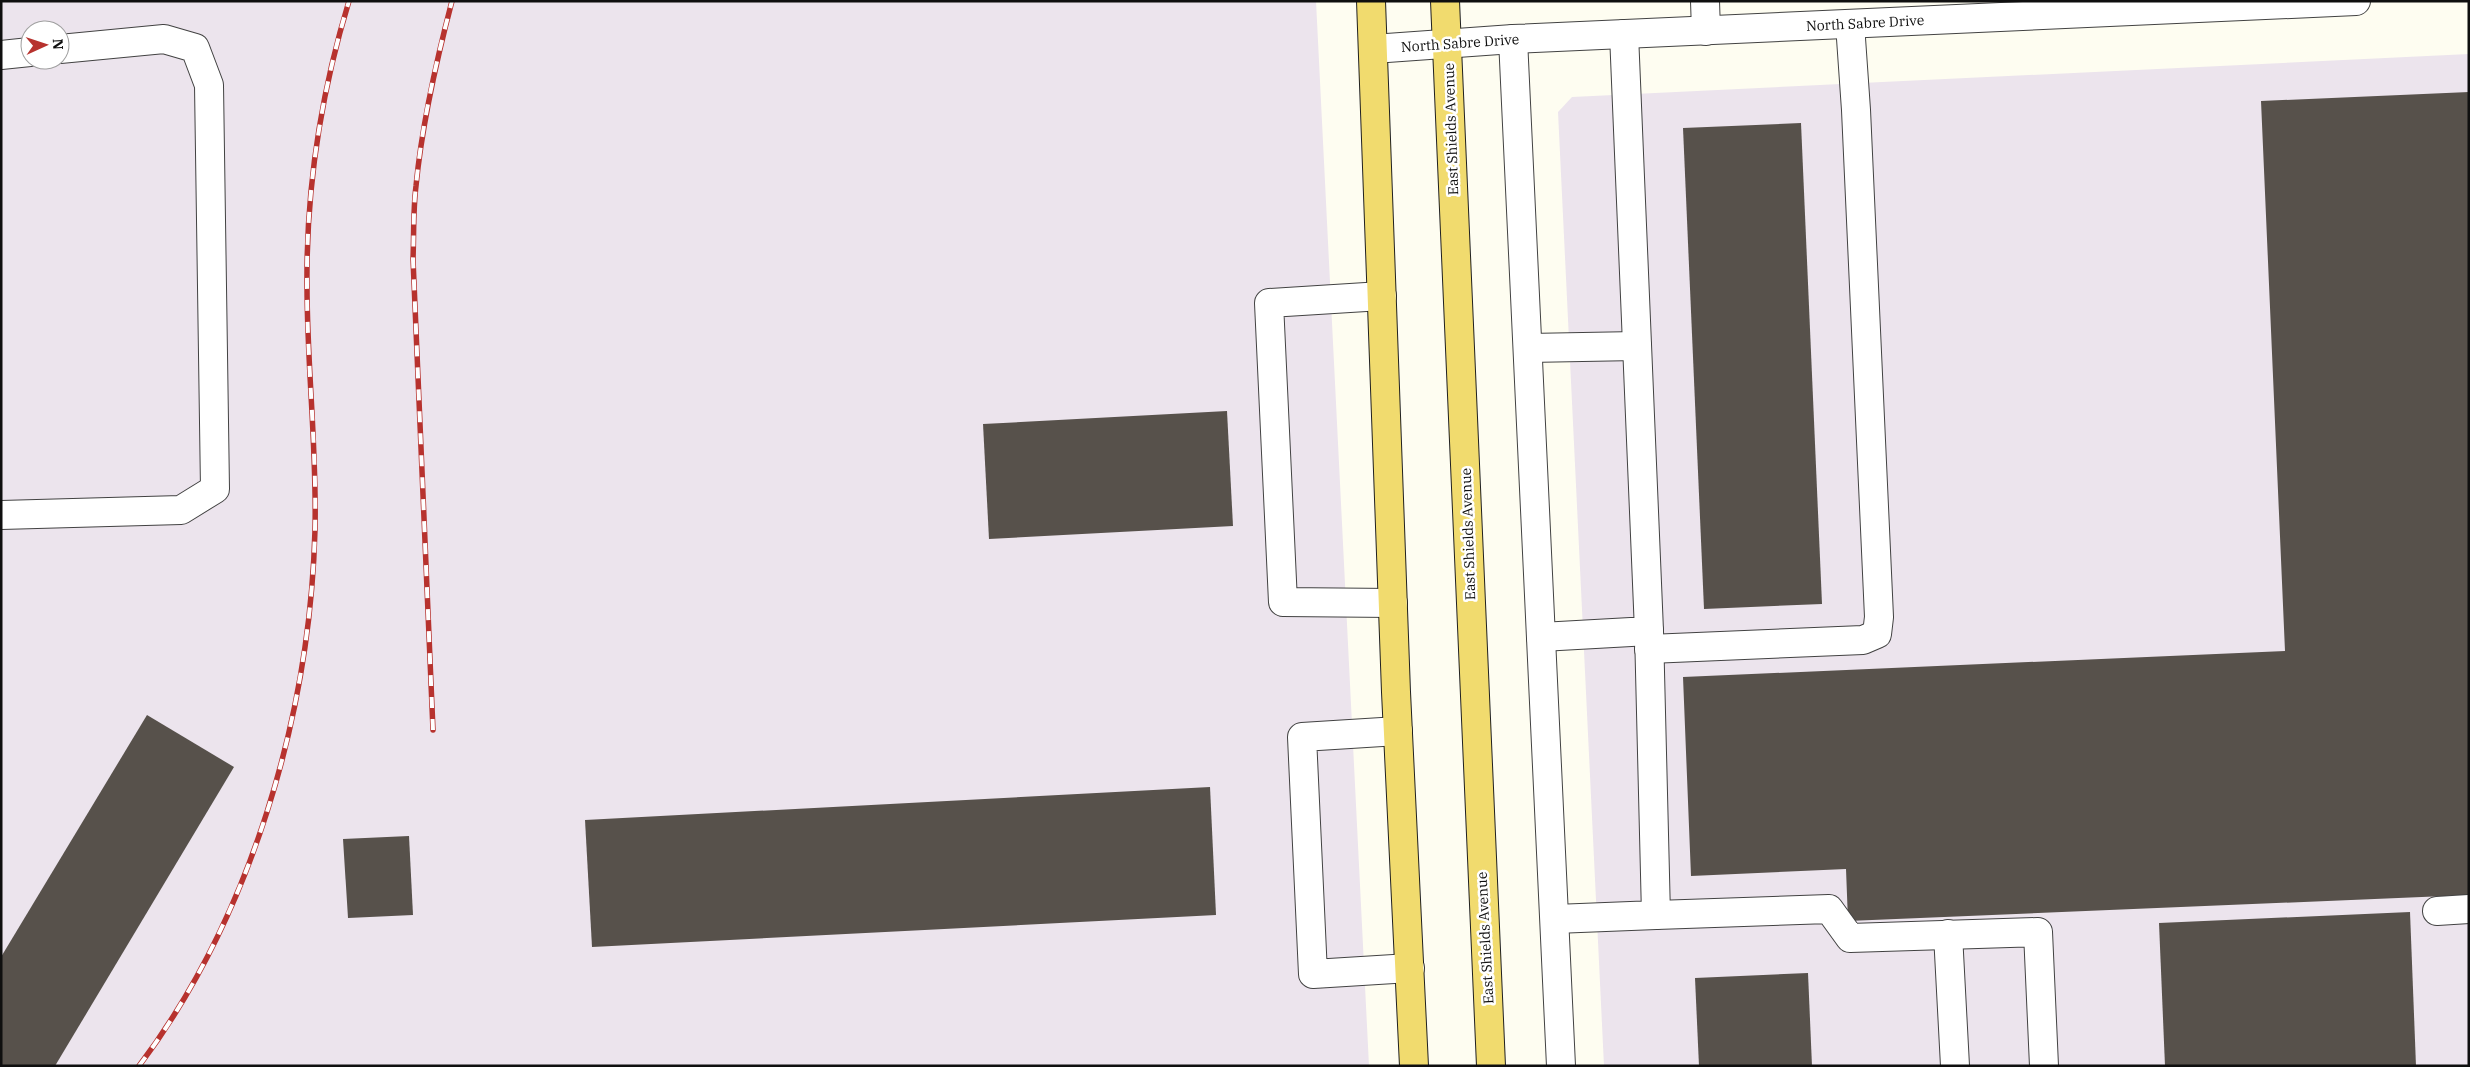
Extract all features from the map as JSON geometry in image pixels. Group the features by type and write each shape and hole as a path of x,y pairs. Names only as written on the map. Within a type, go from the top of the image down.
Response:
{"main road":[{"path":"1371,1 1398,731 1414,1066"},
{"name":"East Shields Avenue","path":"1445,1 1490,1066"}],"street":[{"path":"1705,1 1706,30"},
{"name":"North Sabre Drive","path":"1373,49 1513,39 1850,24 1975,10 2356,1"},
{"path":"1541,637 1649,640 1863,640 1877,634 1879,617 1857,120 1850,24"},
{"path":"1624,34 1649,640 1656,915"},
{"path":"1,515 181,510 215,489 209,86 195,48 164,39 70,48"},
{"path":"1513,39 1561,1066"},
{"path":"1,55 20,53"},
{"path":"1382,296 1268,303 1283,602 1393,603"},
{"path":"1528,348 1637,346"},
{"path":"1398,731 1302,737 1314,974 1410,968"},
{"path":"1555,919 1829,909 1850,938 2038,932 2044,1066"},
{"path":"2437,911 2469,909"},
{"path":"1948,934 1955,1066"}],"shaded area":[{"path":"1,1 1316,1 1369,1066 1,1066"},
{"path":"2469,54 2469,1066 1604,1066 1558,112 1572,97"}],"building":[{"path":"2469,92 2469,895 1848,921 1846,869 1691,876 1683,677 2285,651 2261,101"},
{"path":"1801,123 1822,604 1704,609 1683,128"},
{"path":"1227,411 1233,526 989,539 983,424"},
{"path":"147,715 234,767 55,1066 1,1066 1,957"},
{"path":"1210,787 1216,915 592,947 585,820"},
{"path":"409,836 413,915 348,918 343,839"},
{"path":"2410,912 2416,1066 2165,1066 2159,923"},
{"path":"1808,973 1812,1066 1699,1066 1695,978"}],"railway":[{"path":"139,1066 179,1008 213,945 243,880 267,812 287,742 301,671 311,600 315,530 315,469 307,316 307,250 312,177 330,71 349,1"},
{"path":"433,730 413,259 415,195 419,162 435,70 452,1"}]}
